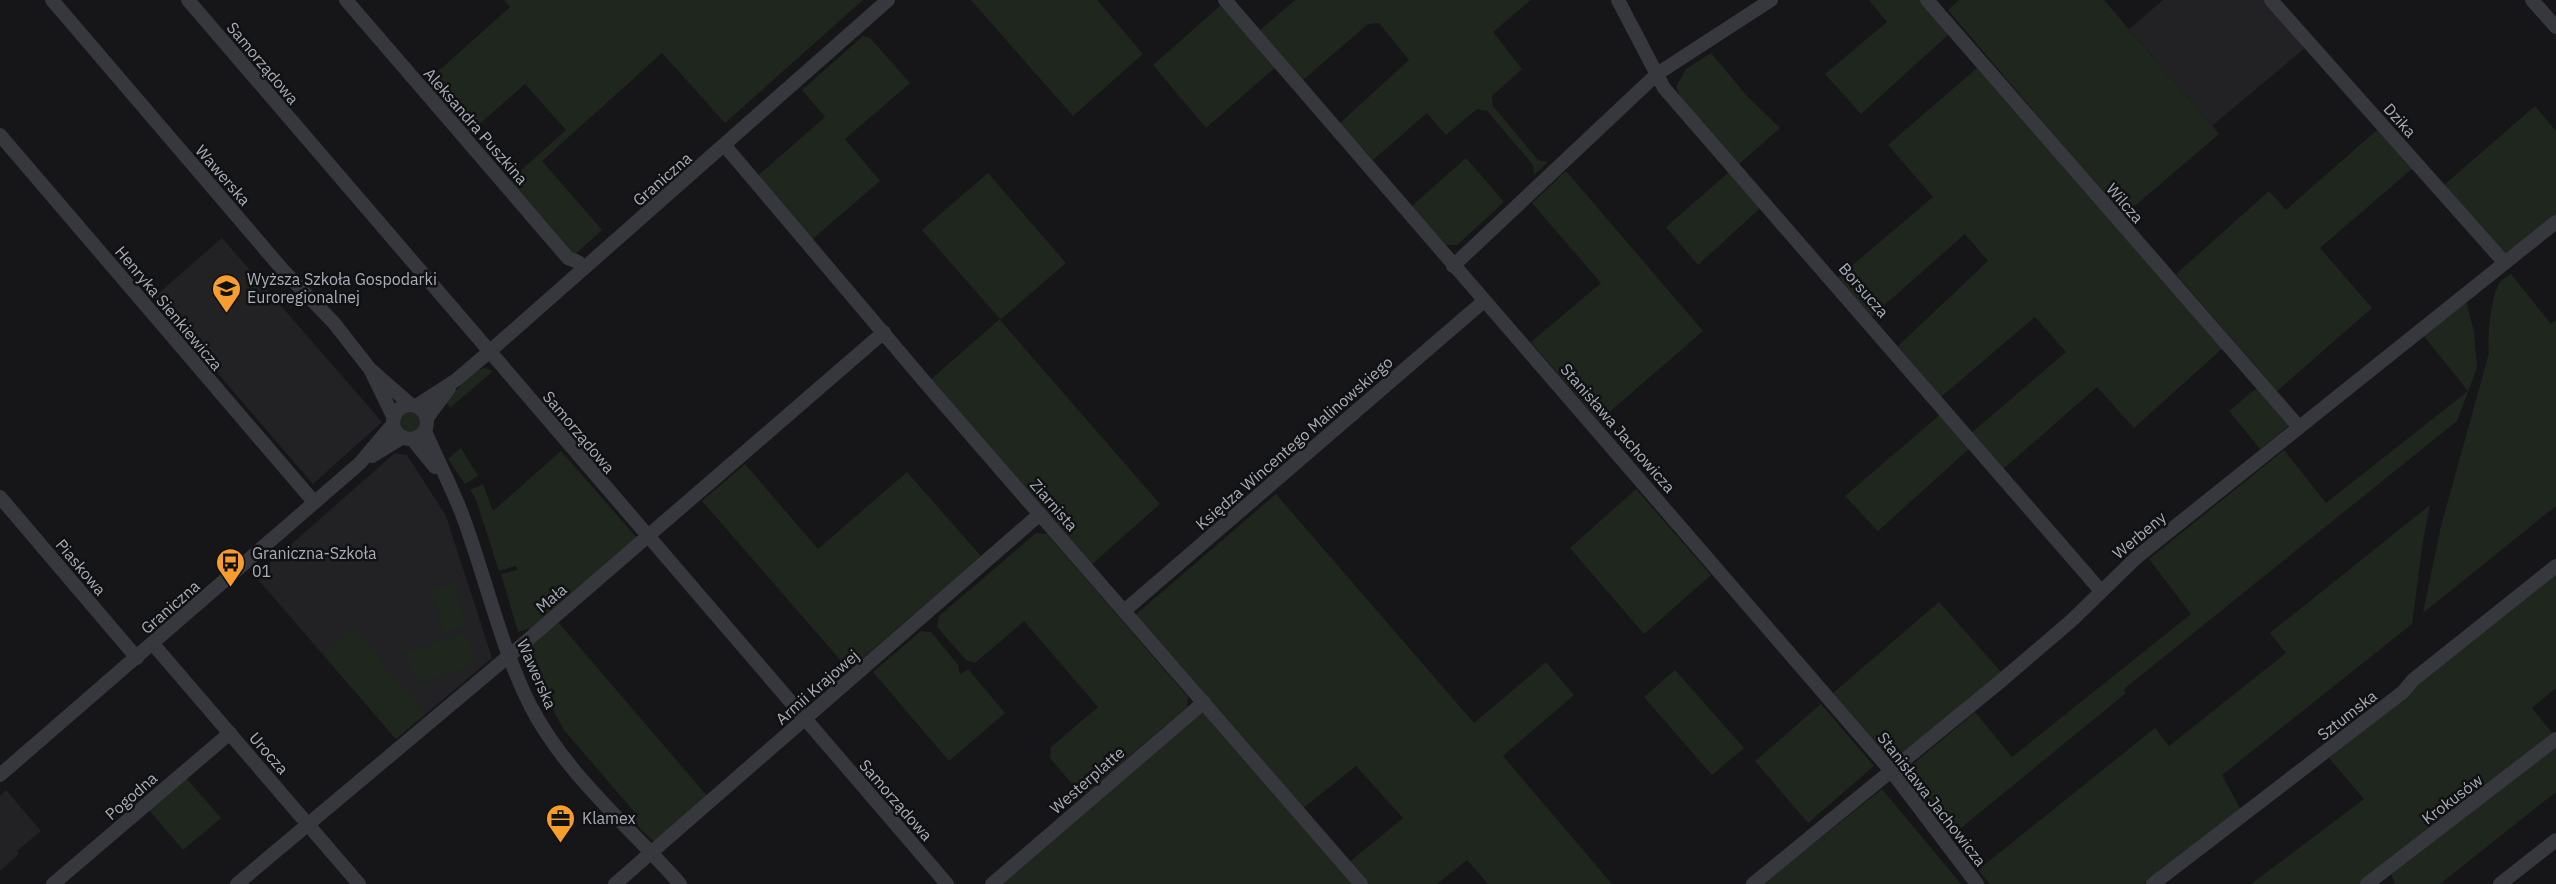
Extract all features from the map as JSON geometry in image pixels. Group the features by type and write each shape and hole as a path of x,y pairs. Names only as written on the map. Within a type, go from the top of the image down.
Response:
{"street":[{"name":"Wawerska","path":"52,0 274,260 334,323 370,369 414,406 426,424 444,478 462,513 509,656 531,707 568,764 597,798 680,884"},
{"name":"Samorządowa","path":"188,0 946,884"},
{"name":"Aleksandra Puszkina","path":"346,0 568,258 578,262 584,268"},
{"name":"Graniczna","path":"0,775 360,463 394,421 400,409 414,406 456,380 725,146 888,0"},
{"name":"Stanisława Jachowicza","path":"1225,0 1892,772 1977,884"},
{"name":"Borsucza","path":"1618,0 1664,88 2101,591"},
{"path":"1453,266 1657,74 1771,0"},
{"name":"Wilcza","path":"1927,0 2298,427"},
{"name":"Dzika","path":"2271,0 2504,262"},
{"path":"2532,0 2556,27"},
{"name":"Henryka Sienkiewicza","path":"0,135 314,502"},
{"name":"Ziarnista","path":"725,146 1361,884"},
{"name":"Werbeny","path":"1753,884 1892,772 2071,621 2138,557 2556,222"},
{"name":"Księdza Wincentego Malinowskiego","path":"1124,611 1484,301"},
{"name":"Mała","path":"237,884 509,656 884,332"},
{"name":"Wawerska","path":"370,369 394,421 444,478"},
{"name":"Graniczna","path":"360,463 407,438 426,424 456,380"},
{"name":"Piaskowa","path":"0,497 137,658"},
{"name":"Armii Krajowej","path":"615,884 1040,514"},
{"name":"Sztumska","path":"2152,884 2403,692 2413,680 2556,566"},
{"name":"Urocza","path":"153,644 359,884"},
{"name":"Westerplatte","path":"992,884 1204,702"},
{"name":"Pogodna","path":"53,884 230,733"},
{"name":"Krokusów","path":"2367,884 2556,739"},
{"path":"2500,884 2556,840"}],"shaded area":[{"path":"504,0 863,0 725,123 662,53 542,161 602,230 571,258 508,182 566,130 525,84 467,135 424,84 510,7"},
{"path":"971,0 1097,0 1143,54 1073,116"},
{"path":"1295,0 1531,0 1493,32 1522,69 1492,96 1493,106 1538,160 1548,162 1534,175 1533,165 1487,111 1477,109 1446,135 1427,113 1373,160 1340,123 1409,60 1379,23 1368,24 1303,80 1260,30"},
{"path":"1869,0 1920,0 1949,34 1861,114 1825,74 1887,22"},
{"path":"1959,0 2104,0 2219,134 2123,216 1948,10"},
{"path":"2163,0 2265,0 2306,47 2212,126 2129,29"},
{"path":"1222,4 1277,66 1206,128 1153,65"},
{"path":"863,36 870,38 910,83 845,139 880,181 809,242 754,179 825,117 802,90"},
{"path":"1711,53 1747,96 1780,128 1738,165 1683,102 1676,87 1686,69"},
{"path":"1978,67 2223,348 2134,428 2097,387 2003,469 1970,434 2066,352 2035,317 1941,397 1898,346 1988,261 1965,234 1871,317 1836,279 1933,197 1888,145"},
{"path":"2535,106 2556,131 2556,216 2506,256 2444,185"},
{"path":"2378,129 2413,168 2320,248 2372,308 2277,391 2176,274 2269,191 2286,210"},
{"path":"1466,158 1504,202 1457,245 1446,245 1412,206"},
{"path":"1566,171 1703,331 1599,421 1531,342 1601,283 1532,203"},
{"path":"1729,172 1759,207 1758,210 1698,265 1666,227"},
{"path":"988,173 1066,263 1000,320 1160,504 1090,566 929,381 1000,319 922,230"},
{"path":"222,238 382,422 313,484 153,298"},
{"path":"2511,274 2551,324 2556,320 2556,506 2423,613 2441,526 2489,353 2489,327 2494,296 2500,282"},
{"path":"2466,301 2474,332 2477,368 2457,421 2124,689 2126,693 1950,837 1900,775 1975,712 2012,757 2191,614 2149,559 2284,450 2326,503 2468,391 2423,335"},
{"path":"485,368 493,371 451,407 444,402 476,371"},
{"path":"2258,387 2291,424 2260,449 2229,411"},
{"path":"410,409 418,413 422,421 418,429 410,433 402,429 398,421 402,413"},
{"path":"1942,413 1971,447 1878,531 1845,496"},
{"path":"461,448 478,476 465,484 448,459"},
{"path":"561,451 638,539 534,627 518,632 501,574 517,570 516,566 499,571 475,497 470,490 483,484 493,511"},
{"path":"395,453 407,455 446,516 492,658 396,739 255,576"},
{"path":"745,464 818,549 907,472 981,556 849,670 702,501"},
{"path":"1636,489 1711,575 1644,634 1570,548"},
{"path":"1276,494 1474,723 1546,662 1574,695 1503,756 1612,884 1488,884 1467,860 1437,884 1365,884 1348,863 1403,818 1356,766 1301,810 1134,616"},
{"path":"2430,505 2412,624 2222,775 2241,810 2144,884 1990,884 1978,870 2155,728 2169,746 2286,653 2270,633"},
{"path":"1036,533 1047,534 1188,697 1187,707 1086,793 1079,792 1050,758 1051,747 1098,707 1024,621 975,663 966,660 937,627 939,616"},
{"path":"2556,572 2556,688 2532,708 2553,734 2361,884 2251,884 2364,799 2329,758 2407,696 2418,681"},
{"path":"453,584 466,626 444,633 431,590"},
{"path":"1939,602 2002,673 1895,765 1833,693"},
{"path":"558,622 708,797 658,840 653,841 634,822 633,819 637,815 564,730 525,658 531,646"},
{"path":"354,628 425,714 396,739 323,654"},
{"path":"921,631 931,632 958,665 960,675 968,669 1005,713 949,761 873,672"},
{"path":"466,633 476,664 416,684 406,653"},
{"path":"1675,670 1744,748 1712,775 1644,697"},
{"path":"1821,704 1874,766 1808,823 1755,761"},
{"path":"1205,709 1355,884 999,884"},
{"path":"2556,743 2556,792 2440,884 2395,884 2390,871"},
{"path":"186,778 221,818 183,850 149,810"},
{"path":"1882,789 1961,884 1763,884"},
{"path":"6,790 41,831 17,851 19,854 0,871 0,796"}],"place":[{"name":"Wyższa Szkoła Gospodarki Euroregionalnej","path":"226,314"},
{"name":"Graniczna-Szkoła 01","path":"231,588"},
{"name":"Klamex","path":"561,844"}]}
